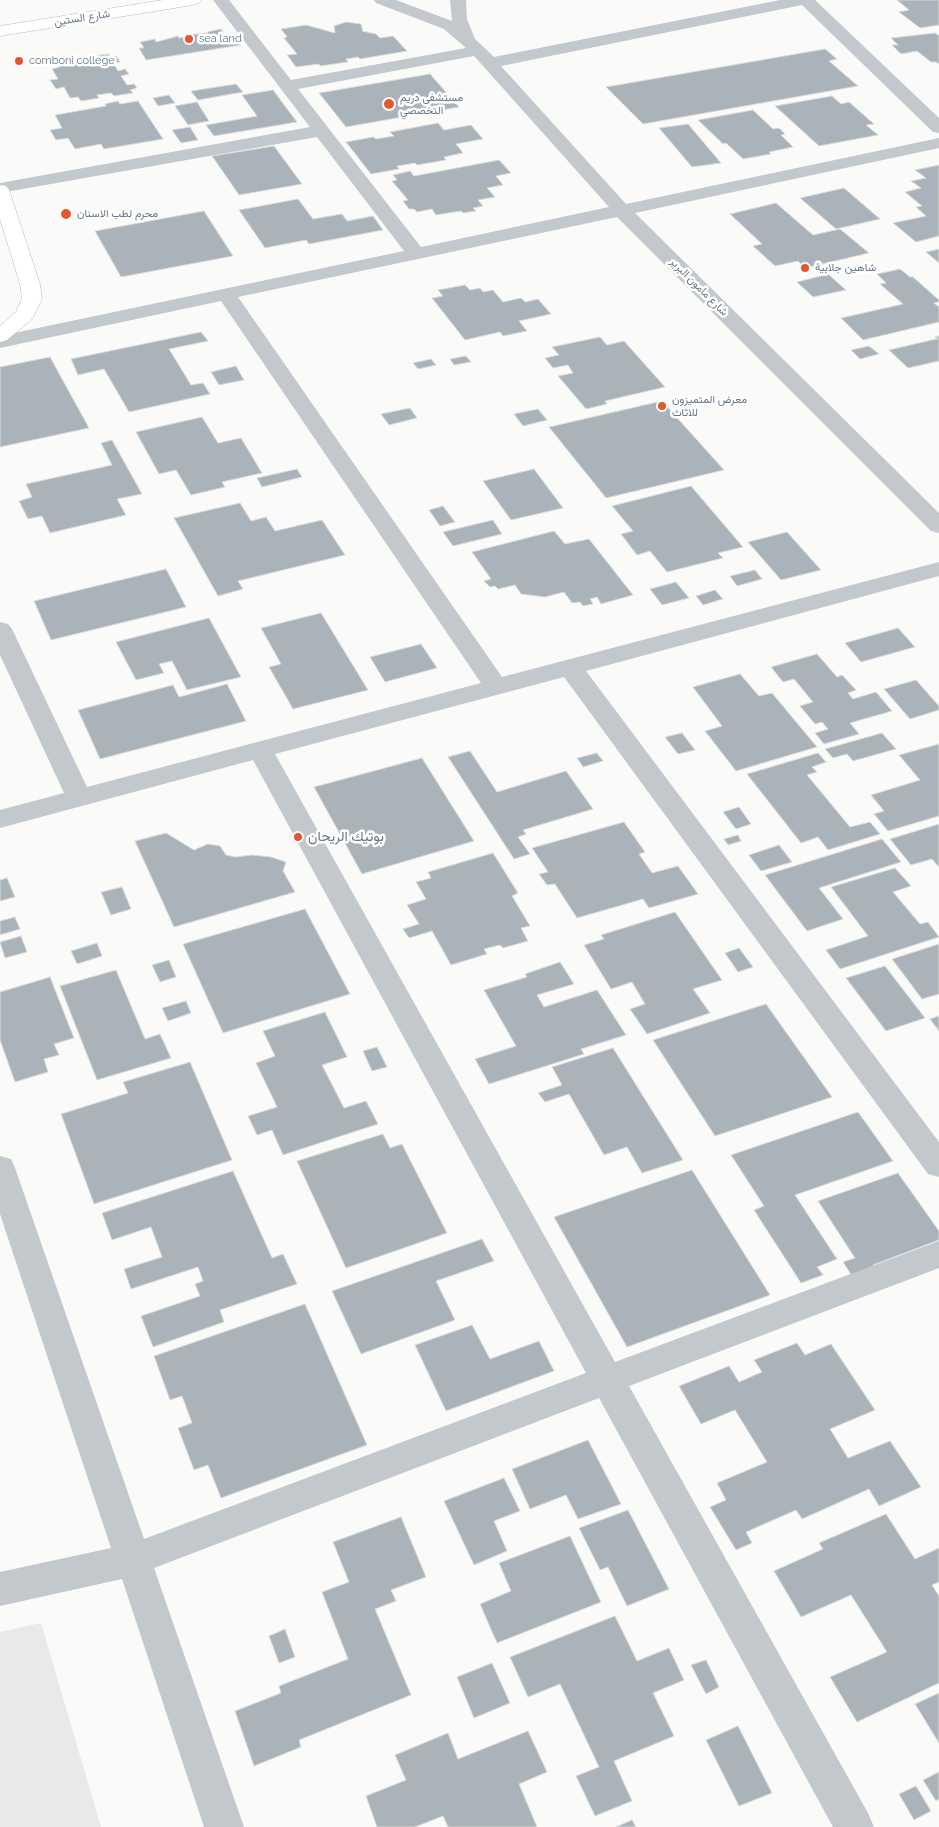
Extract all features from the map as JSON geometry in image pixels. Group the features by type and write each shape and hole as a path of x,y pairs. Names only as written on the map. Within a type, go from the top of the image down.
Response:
{"main road":[{"name":"شارع الستين","path":"0,31 193,0"},
{"path":"0,189 30,284 32,299 25,315 10,330 0,336"}],"street":[{"path":"221,0 320,131 416,253"},
{"name":"شارع مامون البرير","path":"382,0 450,26 472,46 490,63 622,211 939,526"},
{"name":"شارع مامون البرير","path":"458,0 459,20 472,46"},
{"path":"490,63 805,0 939,128"},
{"path":"286,86 472,46"},
{"path":"0,189 320,131"},
{"path":"0,342 939,143"},
{"path":"226,294 496,687"},
{"path":"0,819 939,569"},
{"path":"0,629 79,798"},
{"path":"570,667 939,1165"},
{"path":"260,750 854,1827"},
{"path":"0,1168 224,1827"},
{"path":"0,1590 133,1560 939,1254"}],"shaded area":[{"path":"41,1623 101,1827 0,1827 0,1632"}],"building":[{"path":"897,0 939,0 939,25 920,28 899,12 909,10"},
{"path":"346,22 361,24 363,31 376,34 380,38 393,36 407,51 360,59 358,57 346,59 348,62 296,67 287,55 297,54 284,38 287,37 281,29 306,25 335,33 334,26"},
{"path":"221,29 225,35 232,34 241,45 146,60 139,48 144,48 140,42 155,39 156,42 178,36 179,38 188,37 186,35 208,33"},
{"path":"935,33 939,36 939,64 931,62 917,51 901,54 892,45 898,45 891,38"},
{"path":"825,49 837,59 829,61 858,86 643,124 606,87"},
{"path":"108,54 110,57 116,56 120,62 113,63 118,71 125,69 129,74 121,76 127,85 134,84 137,88 130,90 133,93 114,96 111,93 97,95 99,98 81,101 78,97 70,98 64,87 56,89 50,80 58,79 52,69 60,67 57,63 76,60 78,63 91,60 89,57"},
{"path":"430,74 459,107 346,127 319,93"},
{"path":"236,84 243,92 198,100 191,91"},
{"path":"273,90 297,122 214,136 206,125 257,116 242,95"},
{"path":"169,95 175,103 158,106 153,98"},
{"path":"832,96 841,104 849,102 874,124 866,125 878,135 819,146 775,106"},
{"path":"118,101 120,104 138,101 163,139 104,149 101,144 75,149 68,138 56,140 50,130 62,128 55,115 106,106 105,104"},
{"path":"197,102 209,121 188,125 175,106"},
{"path":"753,110 773,129 779,128 785,134 781,135 793,147 769,152 771,154 743,159 726,143 723,144 698,120"},
{"path":"438,123 444,130 471,125 483,139 456,144 463,153 444,157 446,160 397,166 399,169 371,174 346,142 373,137 376,139 394,136 390,132"},
{"path":"688,124 721,163 692,167 659,128"},
{"path":"190,127 198,140 181,143 172,130"},
{"path":"274,146 302,184 239,195 212,156"},
{"path":"499,160 511,173 496,176 503,185 487,188 495,197 478,200 483,206 473,208 476,211 436,215 432,209 417,212 414,209 409,209 403,201 408,200 392,181 397,180 393,175 410,171 414,176"},
{"path":"939,165 939,236 916,242 893,223 926,216 916,207 922,206 905,192 921,188 911,181 926,178 915,170"},
{"path":"844,188 880,219 836,229 800,198"},
{"path":"298,199 313,219 342,214 347,221 373,216 383,230 309,244 306,240 265,248 239,210"},
{"path":"776,203 813,235 840,229 869,253 805,268 798,261 775,266 753,246 762,244 730,214"},
{"path":"204,211 233,256 121,277 95,231"},
{"path":"939,249 939,263 926,252"},
{"path":"900,269 910,277 913,277 939,300 939,302 934,303 939,307 939,322 863,340 841,318 903,304 880,284 886,283 877,274"},
{"path":"828,274 846,290 813,297 797,282"},
{"path":"465,285 470,290 480,288 483,292 493,290 503,302 521,298 525,302 538,299 551,314 519,321 527,331 503,336 500,332 465,340 432,298 443,296 438,290"},
{"path":"201,332 208,341 169,349 191,385 203,383 210,394 129,412 104,369 78,375 71,359"},
{"path":"939,336 939,361 908,368 889,350 938,339 935,337"},
{"path":"600,337 607,345 624,341 665,387 605,401 607,404 586,409 558,376 573,373 568,365 553,368 545,358 559,355 552,347"},
{"path":"869,346 879,354 860,359 851,350"},
{"path":"466,356 471,362 454,365 450,359"},
{"path":"50,357 89,428 0,447 0,367"},
{"path":"431,359 436,365 418,369 413,363"},
{"path":"236,366 244,380 219,385 211,372"},
{"path":"662,401 724,470 606,498 549,427"},
{"path":"410,408 417,418 389,425 381,414"},
{"path":"538,409 547,420 523,426 514,414"},
{"path":"202,417 218,443 241,438 262,473 222,482 225,487 191,495 176,470 159,474 136,432"},
{"path":"112,440 142,494 117,499 126,515 50,533 42,516 28,519 19,501 32,497 26,484 112,465 101,443"},
{"path":"297,469 302,477 262,487 257,478"},
{"path":"534,469 563,508 511,520 483,481"},
{"path":"691,486 743,547 718,553 723,558 667,572 650,551 637,555 621,534 633,531 612,506"},
{"path":"240,503 251,521 266,517 275,531 322,520 345,555 238,581 243,589 218,596 174,518"},
{"path":"443,506 455,522 440,526 429,510"},
{"path":"493,520 502,534 453,546 443,532"},
{"path":"554,531 565,544 589,539 633,595 601,604 597,597 590,599 593,604 583,606 580,602 572,603 564,592 545,597 521,594 515,585 498,589 495,586 490,587 484,581 491,579 472,552"},
{"path":"787,532 821,570 781,580 748,542"},
{"path":"166,569 186,607 51,640 34,601"},
{"path":"755,570 762,579 737,586 730,576"},
{"path":"676,582 689,598 662,605 650,589"},
{"path":"715,590 723,599 703,605 696,596"},
{"path":"321,613 368,690 293,709 269,667 281,664 261,628"},
{"path":"209,618 241,677 187,690 172,661 159,664 164,673 136,680 116,642"},
{"path":"898,628 915,647 861,662 845,643"},
{"path":"421,644 437,668 385,682 370,657"},
{"path":"817,654 837,677 842,675 856,690 848,693 853,699 876,692 892,711 850,723 859,734 824,744 815,733 828,729 822,722 815,724 800,706 813,702 794,679 783,682 771,667"},
{"path":"740,674 759,696 772,693 817,747 736,771 705,731 722,726 693,687"},
{"path":"916,680 939,706 939,710 910,719 884,689"},
{"path":"227,684 246,721 100,759 78,710 173,685 179,697"},
{"path":"682,733 695,750 678,754 665,737"},
{"path":"882,733 896,749 853,761 847,754 833,758 825,749"},
{"path":"939,744 939,816 888,831 874,814 884,811 871,795 920,780 899,755"},
{"path":"470,751 497,792 566,771 593,809 523,830 526,834 518,837 530,854 514,859 448,757"},
{"path":"597,753 603,761 583,767 577,758"},
{"path":"818,753 826,762 812,767 817,772 807,775 850,827 870,822 880,834 828,850 818,837 801,843 747,774"},
{"path":"422,758 474,841 362,874 314,787"},
{"path":"739,807 751,824 736,829 723,812"},
{"path":"624,822 645,852 639,854 652,873 678,866 698,894 649,908 643,899 577,918 555,884 547,885 539,874 548,872 532,848"},
{"path":"939,824 939,867 932,859 911,865 890,839"},
{"path":"166,833 194,850 208,844 220,846 226,855 235,857 252,855 271,857 286,862 283,871 295,892 174,927 135,841"},
{"path":"738,835 741,841 728,845 724,839"},
{"path":"882,839 901,862 819,888 843,919 807,931 765,875"},
{"path":"779,845 792,862 761,871 749,855"},
{"path":"493,853 518,893 512,896 530,926 521,928 528,941 503,948 500,945 484,949 487,954 451,965 432,931 409,938 403,929 419,924 407,905 426,899 416,882 431,878 428,872"},
{"path":"895,868 911,886 893,892 920,924 928,922 939,937 840,969 826,950 868,936 831,887"},
{"path":"7,878 15,897 0,901 0,880"},
{"path":"122,887 131,909 111,915 101,892"},
{"path":"305,909 350,994 223,1033 183,944"},
{"path":"675,912 722,980 693,989 710,1013 647,1034 630,1009 645,1004 632,982 611,989 584,945 604,939 601,935"},
{"path":"15,917 20,929 0,935 0,921"},
{"path":"21,936 27,952 5,958 0,942"},
{"path":"97,943 102,956 77,964 71,951"},
{"path":"939,944 939,994 922,999 892,959"},
{"path":"739,948 753,967 738,972 725,953"},
{"path":"169,960 176,977 160,982 152,965"},
{"path":"560,962 574,984 537,995 544,1007 597,990 626,1035 581,1049 584,1054 489,1084 475,1059 516,1046 484,990 527,977 525,974"},
{"path":"885,966 925,1018 886,1031 846,978"},
{"path":"116,970 145,1039 160,1034 171,1058 97,1080 60,986"},
{"path":"50,977 74,1038 54,1044 59,1055 44,1059 48,1072 15,1082 0,1040 0,992"},
{"path":"186,1001 191,1013 168,1021 162,1008"},
{"path":"766,1004 832,1097 715,1136 653,1040"},
{"path":"325,1012 347,1057 322,1065 344,1108 366,1101 378,1124 283,1155 272,1130 257,1135 248,1116 277,1107 256,1063 275,1056 263,1031"},
{"path":"939,1016 939,1031 930,1019"},
{"path":"377,1047 387,1067 372,1071 363,1051"},
{"path":"613,1048 683,1160 642,1173 627,1147 604,1155 569,1094 545,1102 538,1093 562,1085 552,1067"},
{"path":"190,1062 232,1160 94,1204 61,1114 128,1093 123,1082"},
{"path":"858,1112 893,1161 795,1195 837,1259 817,1267 823,1275 801,1283 754,1210 764,1206 731,1155"},
{"path":"383,1134 390,1148 402,1144 447,1233 346,1268 297,1161"},
{"path":"692,1170 770,1295 627,1347 554,1217"},
{"path":"233,1171 272,1258 283,1254 297,1284 220,1310 224,1322 153,1347 141,1316 200,1296 195,1284 203,1281 198,1267 131,1289 124,1269 162,1257 151,1227 112,1240 102,1213"},
{"path":"898,1173 939,1231 939,1240 873,1265 874,1268 852,1276 843,1262 855,1258 818,1201"},
{"path":"482,1239 494,1261 436,1281 455,1320 361,1354 332,1291"},
{"path":"305,1304 367,1445 221,1498 208,1465 194,1470 178,1428 192,1423 182,1396 170,1400 154,1356"},
{"path":"472,1325 490,1359 539,1341 554,1371 446,1411 415,1345"},
{"path":"797,1343 805,1355 831,1344 875,1410 830,1429 848,1458 890,1441 921,1487 879,1506 869,1489 802,1519 796,1510 746,1532 752,1543 736,1550 710,1507 726,1500 717,1483 767,1462 735,1410 701,1424 679,1386 729,1366 739,1382 762,1372 754,1360"},
{"path":"588,1440 621,1504 578,1519 566,1495 530,1509 512,1469"},
{"path":"504,1478 520,1511 494,1521 507,1551 474,1565 444,1501"},
{"path":"628,1510 669,1589 627,1606 608,1567 600,1570 579,1528"},
{"path":"886,1514 915,1559 939,1548 939,1582 932,1585 939,1596 939,1683 857,1722 830,1677 887,1652 851,1595 801,1617 774,1571 823,1549 819,1543"},
{"path":"401,1517 426,1577 391,1590 396,1601 375,1609 411,1695 299,1740 301,1747 254,1766 235,1711 281,1693 279,1686 348,1659 322,1592 349,1582 333,1542"},
{"path":"570,1536 601,1602 497,1643 480,1604 511,1591 499,1563"},
{"path":"615,1616 637,1661 669,1648 684,1680 653,1693 674,1736 614,1761 632,1801 595,1816 576,1776 599,1767 560,1684 528,1697 510,1657"},
{"path":"285,1629 295,1657 279,1663 269,1636"},
{"path":"706,1660 719,1687 706,1694 691,1665"},
{"path":"492,1663 510,1703 474,1718 457,1677"},
{"path":"939,1693 939,1743 915,1704"},
{"path":"738,1726 772,1793 739,1806 706,1740"},
{"path":"528,1731 547,1772 519,1784 537,1827 448,1827 443,1816 415,1827 377,1827 366,1796 406,1780 395,1755 448,1733 458,1759"},
{"path":"939,1772 939,1799 936,1801 923,1780"},
{"path":"916,1786 931,1811 914,1820 899,1794"},
{"path":"632,1820 636,1827 616,1827"}],"place":[{"name":"sea land","path":"189,39"},
{"name":"comboni college","path":"19,61"},
{"name":"مستشفى دريم التخصصي","path":"389,104"},
{"name":"محرم لطب الاسنان","path":"66,214"},
{"name":"شاهين جلابية","path":"805,268"},
{"name":"معرض المتميزون للاثاث","path":"662,406"},
{"name":"بوتيك الريحان","path":"298,837"}]}
